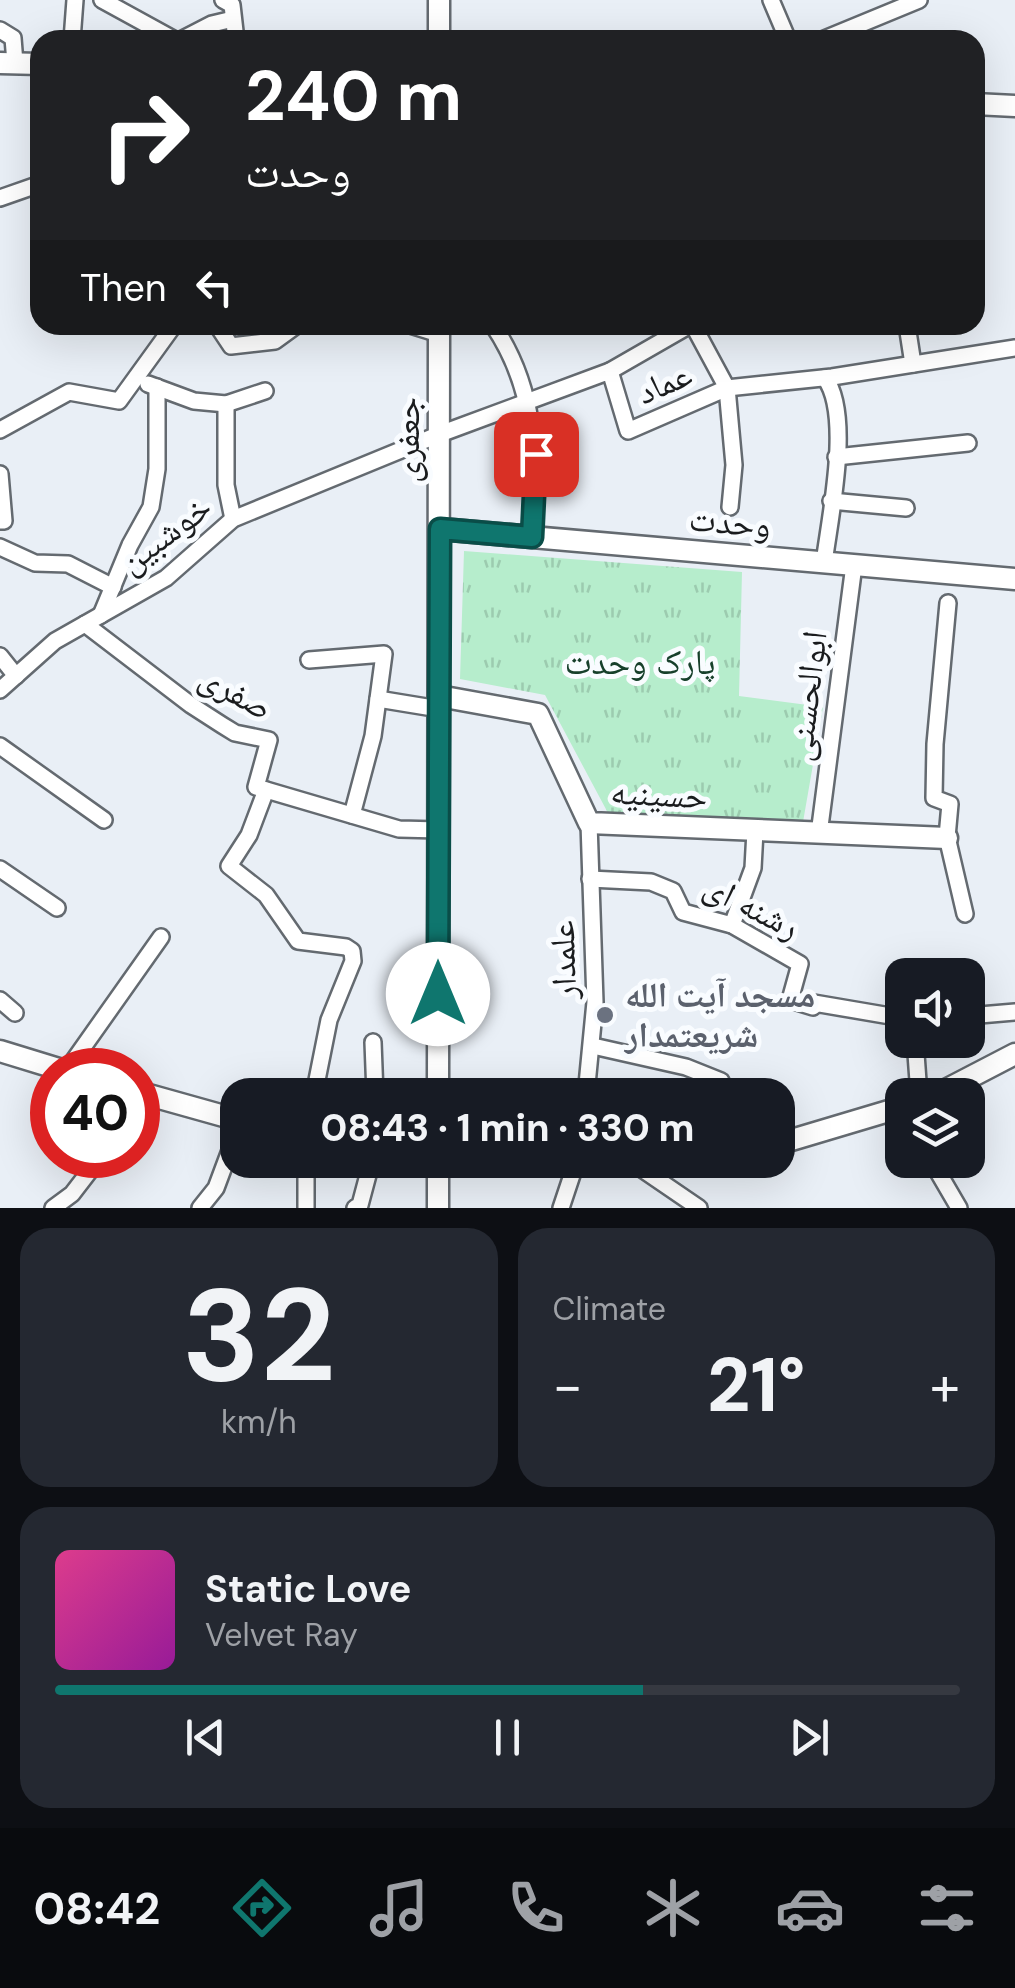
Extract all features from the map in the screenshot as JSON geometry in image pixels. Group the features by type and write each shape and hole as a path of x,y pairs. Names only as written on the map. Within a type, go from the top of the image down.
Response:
{"street":[{"path":"72,30 74,0"},
{"path":"439,0 439,30"},
{"path":"772,0 784,30"},
{"path":"843,30 898,4 919,0"},
{"path":"111,2 160,30"},
{"path":"199,30 212,24 230,6"},
{"path":"0,30 13,38 7,63"},
{"path":"985,104 1015,106"},
{"path":"0,198 30,188"},
{"path":"0,430 69,392 119,401 167,335"},
{"path":"224,335 231,346 275,341 283,335"},
{"name":"جعفری","path":"438,1078 439,335"},
{"path":"498,335 528,400 536,454 532,537"},
{"path":"610,371 674,335"},
{"path":"698,335 727,388 734,465 730,507"},
{"path":"909,335 913,364"},
{"path":"727,388 825,378 1015,348"},
{"name":"عماد","path":"440,434 610,371 628,431 727,388"},
{"path":"824,563 840,426 836,397 825,378"},
{"path":"135,379 194,401 226,404 265,391"},
{"path":"102,615 130,545 151,508 156,469 157,387"},
{"path":"226,404 226,485 233,519"},
{"name":"خوشبین","path":"0,690 56,641 166,578 233,519 440,434"},
{"path":"836,456 968,443"},
{"path":"0,474 4,521 0,521"},
{"path":"832,501 906,508"},
{"name":"وحدت","path":"440,529 1015,580"},
{"path":"0,547 36,563 68,564 113,586"},
{"name":"ابوالحسنی","path":"819,834 854,565"},
{"path":"948,603 934,798 950,804 947,838 965,914"},
{"name":"صفری","path":"86,624 222,725 235,733 269,740 256,787 266,790"},
{"path":"309,660 384,654 372,736 352,815"},
{"path":"0,656 16,676"},
{"path":"378,699 439,703"},
{"name":"حسینیه","path":"439,703 538,714 589,823 947,838"},
{"path":"0,746 104,820"},
{"path":"317,1078 329,1020 352,961 352,951 298,941 266,896 230,866 249,835 266,790 399,830 439,830"},
{"name":"علمدار","path":"588,1078 595,1002 589,823"},
{"path":"732,924 753,868 755,831"},
{"path":"0,869 56,908"},
{"name":"رشنه ای","path":"590,879 651,882 673,891 683,912 732,924 800,964 790,1000 813,1007 814,1004 885,1015"},
{"path":"81,1048 162,938"},
{"path":"0,1000 15,1013"},
{"path":"985,1015 1015,1012"},
{"path":"373,1042 375,1078"},
{"path":"592,1046 686,1067 714,1078"},
{"path":"0,1051 30,1060"},
{"path":"969,1078 1015,1054"},
{"path":"160,1102 220,1116"},
{"path":"795,1139 885,1112"},
{"path":"200,1208 220,1177"},
{"path":"52,1208 72,1194 84,1178"},
{"path":"306,1178 306,1208"},
{"path":"355,1208 360,1205 367,1178"},
{"path":"438,1178 438,1208"},
{"path":"560,1208 571,1178"},
{"path":"656,1178 699,1208"},
{"path":"942,1178 959,1208"}],"green space":[{"name":"پارک وحدت","path":"464,551 742,572 739,696 823,707 803,822 608,813 545,695 460,679"}],"place":[{"name":"مسجد آیت الله شریعتمدار","path":"605,1015"}],"route":[{"path":"438,994 440,529 532,537 536,454"}]}
